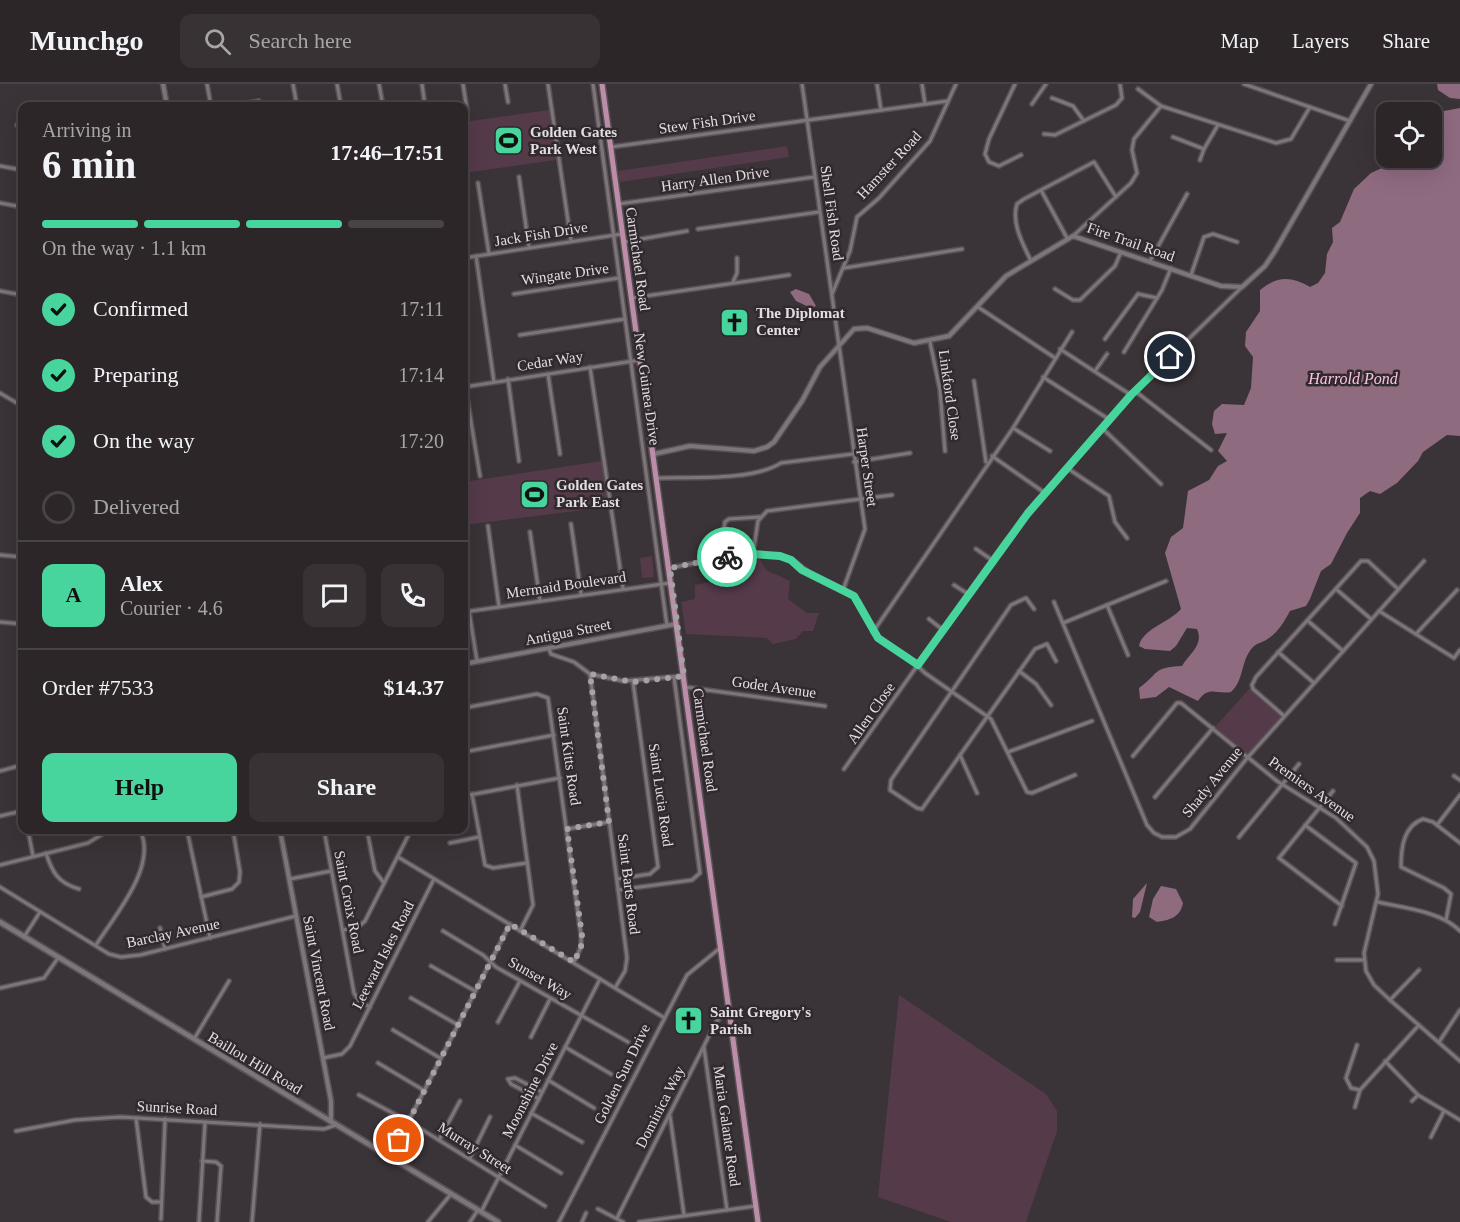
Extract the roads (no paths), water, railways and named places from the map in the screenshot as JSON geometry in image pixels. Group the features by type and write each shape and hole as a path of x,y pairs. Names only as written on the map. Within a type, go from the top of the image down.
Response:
{"main road":[{"name":"Carmichael Road","path":"602,84 658,478 758,1222"},
{"name":"Baillou Hill Road","path":"0,922 498,1222"}],"street":[{"path":"163,84 166,102"},
{"path":"207,84 210,102"},
{"path":"293,84 296,102"},
{"path":"337,84 339,102"},
{"path":"379,84 382,102"},
{"path":"422,84 424,102"},
{"path":"464,84 466,102"},
{"path":"505,84 508,102"},
{"path":"548,84 571,241"},
{"name":"New Guinea Drive","path":"593,84 667,626"},
{"name":"Shell Fish Road","path":"802,84 837,345"},
{"path":"877,84 880,110"},
{"path":"922,84 925,104"},
{"name":"Hamster Road","path":"831,296 844,268 857,216 879,198 930,141 956,84"},
{"path":"1016,84 989,139 985,154 989,162 999,166 1021,155"},
{"path":"1032,104 1046,84"},
{"path":"1044,134 1055,135 1116,105 1122,98 1120,84"},
{"path":"1244,84 1350,121"},
{"path":"1242,287 1270,259 1371,84"},
{"path":"1138,89 1161,106 1282,144 1291,139 1310,107"},
{"path":"1052,98 1073,106 1084,121"},
{"path":"253,102 259,101"},
{"name":"Stew Fish Drive","path":"610,147 948,101"},
{"path":"1073,236 1131,183 1137,173 1132,150 1134,140 1161,106"},
{"path":"1200,160 1218,125"},
{"path":"1173,137 1204,149"},
{"path":"1031,261 1019,236 1015,209 1024,199 1094,162 1116,196"},
{"path":"0,166 18,169"},
{"path":"519,177 529,248"},
{"name":"Harry Allen Drive","path":"618,204 814,177"},
{"path":"478,183 489,254"},
{"path":"1042,191 1067,238"},
{"path":"1150,261 1187,194"},
{"path":"0,203 18,206"},
{"path":"698,229 819,212"},
{"path":"624,242 687,231"},
{"name":"Jack Fish Drive","path":"468,257 623,234"},
{"path":"1191,275 1204,237 1213,234 1238,242"},
{"name":"Fire Trail Road","path":"654,454 690,446 754,451 767,447 802,401 820,367 837,345 859,327 870,328 906,342 930,342 953,333 1000,280 1073,236 1221,286 1242,287"},
{"path":"844,268 962,249"},
{"path":"1055,290 1073,300 1080,300 1115,266 1121,251"},
{"path":"476,256 494,382"},
{"path":"733,282 737,273 737,258"},
{"path":"1124,352 1157,298 1171,268"},
{"path":"632,298 789,275"},
{"name":"Wingate Drive","path":"514,294 619,278"},
{"name":"Allen Close","path":"844,769 992,560 1045,493 1131,395 1242,287"},
{"path":"0,291 18,294"},
{"path":"1105,339 1138,294 1157,298"},
{"path":"978,307 1055,358"},
{"path":"520,335 625,319"},
{"path":"873,632 1012,428 1072,332"},
{"name":"Linkford Close","path":"930,342 940,390 945,452"},
{"name":"Harper Street","path":"837,345 864,533 843,590"},
{"path":"1060,349 1131,395"},
{"path":"1095,371 1107,354"},
{"name":"Cedar Way","path":"468,386 641,360"},
{"path":"590,367 623,588"},
{"path":"548,374 560,454"},
{"path":"1043,377 1110,420"},
{"path":"508,380 519,461"},
{"path":"974,381 986,464"},
{"path":"1135,391 1211,450"},
{"path":"0,393 18,404"},
{"path":"468,409 480,476"},
{"path":"1012,428 1050,451"},
{"path":"1102,428 1161,484"},
{"path":"854,462 910,453"},
{"path":"658,478 770,470 781,463 853,454"},
{"path":"992,456 1045,493"},
{"path":"1067,468 1109,496 1115,522 1127,538"},
{"path":"753,554 760,517 767,511 892,495"},
{"path":"724,528 725,522 729,519 760,517"},
{"path":"572,524 581,595"},
{"path":"488,526 499,607"},
{"path":"530,532 540,601"},
{"path":"976,549 992,560"},
{"path":"0,555 18,557"},
{"path":"670,568 735,555 787,557 802,570 843,590 859,602 873,632 881,641 987,716 995,724 1029,793 1075,775"},
{"path":"1284,716 1251,686 1278,652 1361,561 1365,560 1398,589"},
{"name":"Shady Avenue","path":"1054,602 1148,825 1154,833 1170,838 1190,829 1248,757 1424,561"},
{"path":"1063,623 1166,581"},
{"name":"Mermaid Boulevard","path":"469,611 671,583"},
{"path":"954,585 968,594"},
{"path":"1336,589 1371,619"},
{"path":"1416,634 1457,590"},
{"path":"1034,609 1026,598 1014,603 891,780 889,788 917,808 922,808 1019,671 1041,644 1049,646 1056,661"},
{"path":"1107,605 1128,655"},
{"path":"469,611 477,661"},
{"path":"1379,611 1454,658 1460,650"},
{"path":"929,619 943,630"},
{"path":"1307,620 1343,651"},
{"path":"0,622 18,624"},
{"name":"Antigua Street","path":"468,663 677,624"},
{"path":"548,648 551,654 572,661 590,674 633,682 684,676"},
{"path":"1278,652 1314,683"},
{"path":"1019,671 1036,684 1051,705"},
{"name":"Saint Barts Road","path":"590,674 627,963 615,988"},
{"path":"618,890 693,880 700,873 674,677"},
{"name":"Saint Lucia Road","path":"617,879 650,874 658,867 633,682"},
{"name":"Godet Avenue","path":"685,687 825,706"},
{"name":"Saint Kitts Road","path":"468,707 537,694 546,695 554,735 582,935 581,947 574,962"},
{"name":"Premiers Avenue","path":"1133,756 1178,703 1187,707 1282,784 1345,825 1367,847 1375,867 1377,902 1364,960"},
{"path":"1008,752 1092,721"},
{"path":"1155,797 1213,728"},
{"path":"468,751 554,735"},
{"path":"960,755 977,793"},
{"path":"1239,837 1299,764"},
{"path":"0,771 18,766"},
{"path":"1455,776 1460,780"},
{"path":"468,795 560,778"},
{"path":"517,785 532,908 520,931"},
{"path":"1333,790 1279,858 1342,906"},
{"path":"472,794 484,863 487,867 527,863"},
{"path":"1437,825 1460,795"},
{"path":"0,816 18,812"},
{"path":"1446,920 1451,900 1449,892 1401,866 1404,841 1409,828 1423,819 1437,825 1460,843"},
{"path":"567,829 609,822"},
{"path":"1305,825 1356,863 1335,924"},
{"path":"29,834 33,856"},
{"path":"0,865 93,841 103,834"},
{"path":"95,946 143,867 146,851 141,834"},
{"path":"188,834 210,938"},
{"path":"201,897 234,888 239,882 240,872 234,834"},
{"name":"Saint Vincent Road","path":"281,834 332,1105 333,1124"},
{"name":"Saint Croix Road","path":"325,834 354,993 359,1000 370,1007"},
{"path":"369,834 375,871 384,883"},
{"path":"343,930 364,923 409,834"},
{"path":"450,843 479,837"},
{"path":"46,853 51,869 58,879 79,889"},
{"path":"398,857 663,1017"},
{"path":"700,865 710,864"},
{"path":"290,879 331,871"},
{"name":"Leeward Isles Road","path":"323,1058 342,1054 348,1049 434,879"},
{"name":"Barclay Avenue","path":"0,887 95,946 121,957 165,949 296,916"},
{"path":"1377,902 1446,920 1460,931"},
{"path":"24,937 40,912"},
{"path":"390,1157 510,924"},
{"path":"160,928 165,949"},
{"name":"Sunset Way","path":"443,931 520,981 628,1042"},
{"name":"Golden Sun Drive","path":"559,1222 663,1017 691,970 720,948"},
{"path":"0,988 44,978 58,958"},
{"path":"1337,960 1364,960 1368,976 1390,999 1460,1060"},
{"path":"430,966 475,991"},
{"path":"1390,999 1419,970"},
{"name":"Moonshine Drive","path":"471,1222 500,1176 600,979"},
{"path":"194,1040 229,981"},
{"path":"498,1022 520,981"},
{"path":"411,998 458,1025"},
{"path":"531,1037 550,998"},
{"name":"Dominica Way","path":"617,1218 717,1021 729,1009"},
{"path":"1439,1042 1460,1010"},
{"path":"1355,1107 1360,1090 1419,1025"},
{"path":"393,1030 441,1059"},
{"name":"Maria Galante Road","path":"704,1046 727,1210"},
{"path":"1357,1046 1346,1078 1351,1089 1360,1090"},
{"path":"565,1047 611,1074"},
{"path":"1385,1061 1418,1095 1460,1120"},
{"path":"378,1063 425,1091"},
{"path":"539,1099 512,1085 508,1079 513,1077 542,1093"},
{"path":"548,1080 594,1108"},
{"name":"Murray Street","path":"359,1095 470,1158 545,1206"},
{"path":"1412,1101 1418,1095"},
{"path":"439,1140 460,1101"},
{"path":"1431,1137 1444,1112"},
{"path":"531,1113 582,1142"},
{"path":"669,1115 684,1215"},
{"path":"470,1158 490,1117"},
{"path":"135,1118 146,1197 152,1202 161,1202"},
{"name":"Sunrise Road","path":"16,1131 75,1120 135,1118 324,1129 333,1124"},
{"path":"161,1219 165,1119"},
{"path":"199,1222 205,1121"},
{"path":"252,1222 260,1124"},
{"path":"515,1145 561,1173"},
{"path":"202,1161 216,1162 221,1166 217,1222"},
{"path":"428,1222 451,1194"},
{"path":"639,1222 756,1206"},
{"path":"598,1209 623,1222"},
{"path":"582,1222 586,1213"}],"water":[{"path":"1437,84 1460,84 1460,99 1450,98 1438,90"},
{"name":"Harrold Pond","path":"1460,108 1460,436 1447,435 1423,452 1418,461 1397,483 1380,494 1370,491 1360,498 1360,513 1331,564 1321,571 1306,606 1290,611 1274,634 1253,647 1246,658 1239,681 1231,692 1209,692 1198,701 1169,687 1156,697 1140,699 1139,688 1160,670 1182,666 1199,640 1197,629 1187,628 1176,646 1170,651 1145,649 1139,646 1145,635 1181,609 1165,553 1171,537 1183,528 1188,491 1209,480 1218,466 1227,461 1218,451 1227,433 1215,434 1212,424 1214,411 1222,404 1244,405 1251,388 1253,357 1245,346 1246,332 1260,311 1260,290 1272,282 1284,279 1297,281 1310,287 1318,283 1325,273 1327,254 1333,242 1332,228 1340,222 1354,189 1371,173 1382,168 1442,168 1442,112"},
{"path":"796,289 809,294 816,306 811,308 796,301 790,292"},
{"path":"1147,883 1140,912 1135,918 1132,917 1133,899"},
{"path":"1161,886 1176,889 1183,903 1177,915 1157,922 1149,917 1153,899"}],"place":[{"name":"Golden Gates Park West","path":"509,141"},
{"name":"The Diplomat Center","path":"735,322"},
{"name":"Golden Gates Park East","path":"535,494"},
{"name":"Saint Gregory's Parish","path":"689,1021"}]}
